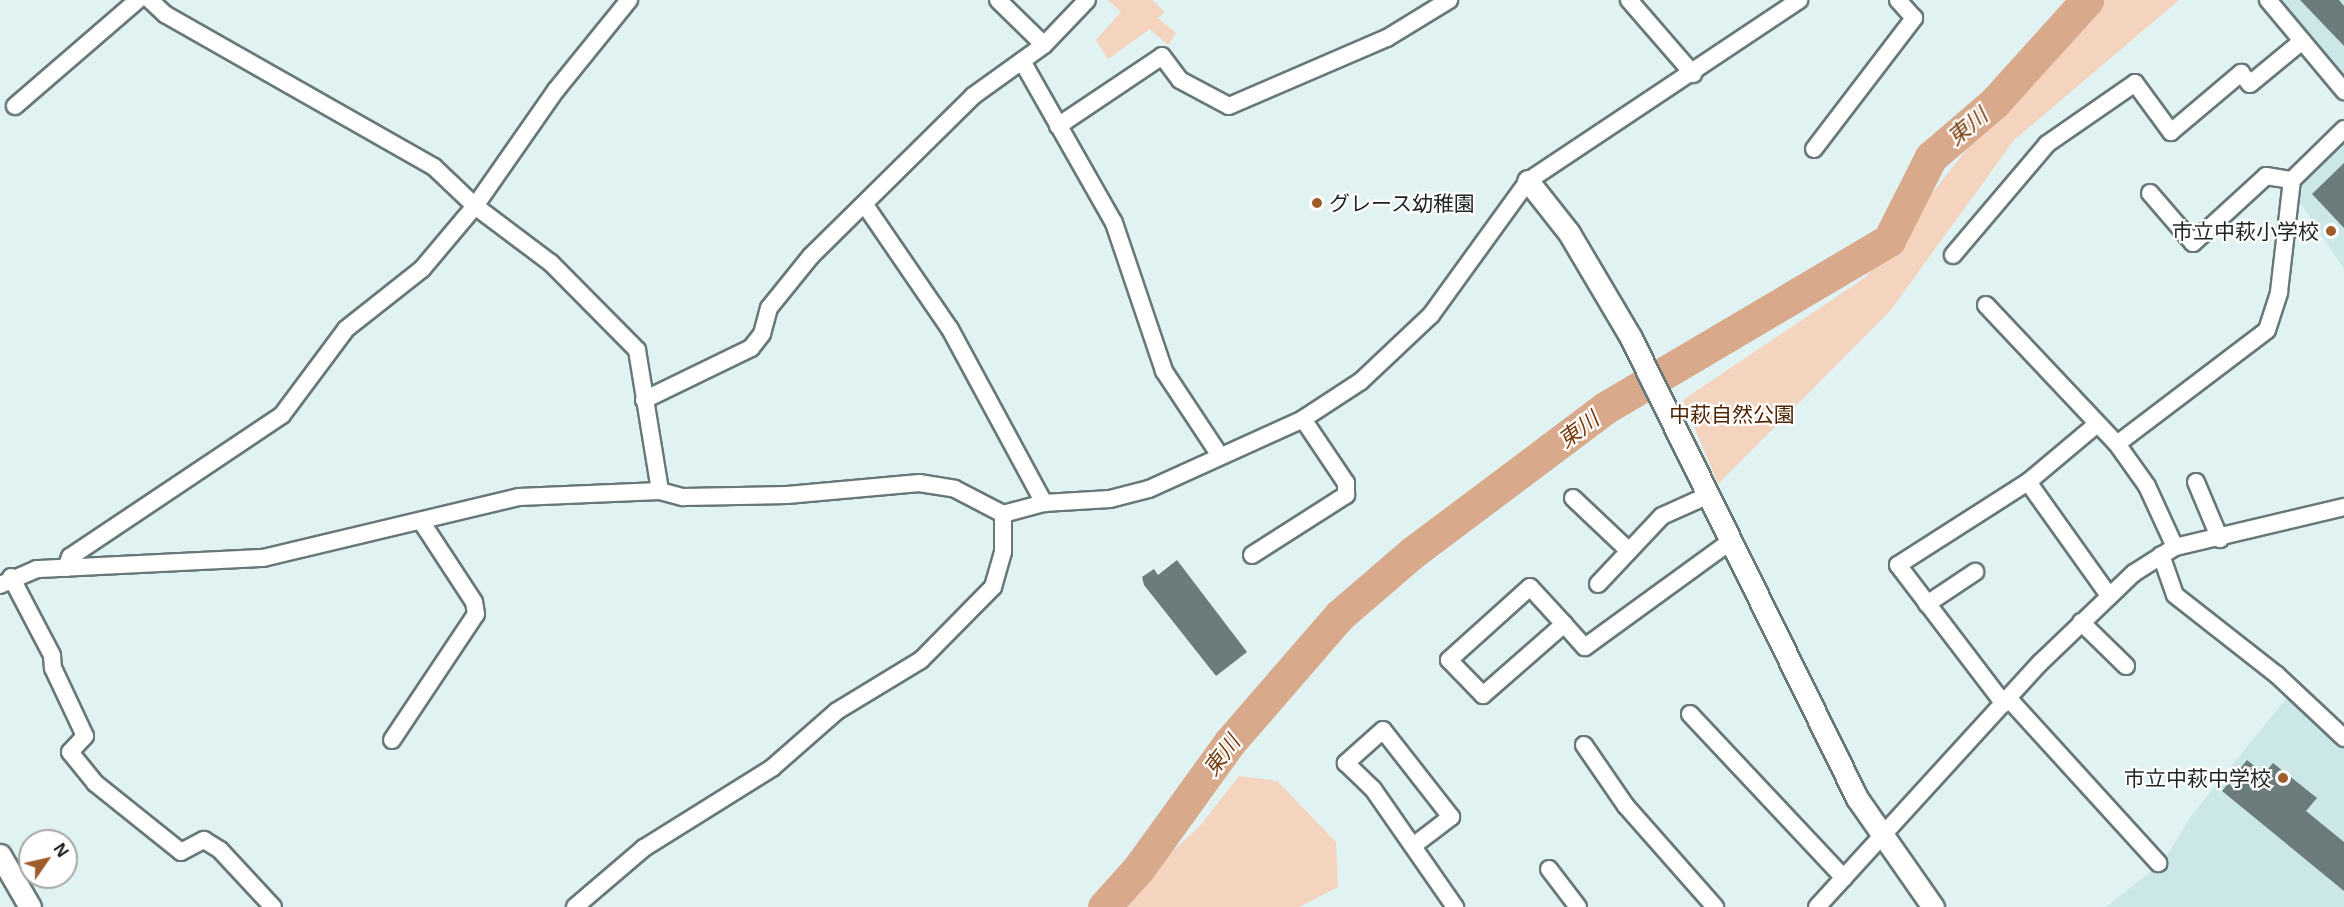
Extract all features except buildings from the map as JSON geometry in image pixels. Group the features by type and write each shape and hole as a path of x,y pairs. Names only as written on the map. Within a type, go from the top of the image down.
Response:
{"street":[{"path":"15,106 146,0 323,100 407,156 421,158 475,206 551,263 629,337 637,350 660,491"},
{"path":"66,568 70,557 282,415 346,330 422,269 475,206 556,90 629,0"},
{"path":"998,0 1044,45"},
{"path":"644,400 751,348 762,334 769,308 865,205 973,96 1044,45 1087,0"},
{"path":"1058,126 1162,56 1180,80 1229,106 1387,38 1449,0"},
{"path":"1629,0 1693,75"},
{"path":"273,907 220,850 204,840 180,852 95,783 70,752 85,736 53,668 52,655 6,581 66,568 263,558 519,497 660,491 683,497 787,495 919,483 955,489 1002,514 1044,503 1130,494 1303,419 1361,381 1431,315 1527,181 1693,75 1799,0"},
{"path":"1814,149 1914,18 1898,0"},
{"path":"2268,0 2301,42 2344,90"},
{"path":"1953,255 2047,144 2135,83 2171,132 2241,73 2250,84 2301,42"},
{"path":"1022,61 1114,223 1164,371 1219,454"},
{"path":"2116,444 2268,330 2279,292 2292,180 2344,129"},
{"path":"2150,193 2193,243 2266,176 2292,180"},
{"path":"1527,181 1569,233 1632,338 1708,495 1881,837 1934,907"},
{"path":"865,205 950,329 1044,503"},
{"path":"1986,305 2116,444 2147,486 2168,551 2175,595 2277,675 2344,738"},
{"path":"1252,555 1346,495 1346,483 1303,419"},
{"path":"2096,425 2028,482 1898,566 2006,702 2158,863"},
{"path":"2028,482 2108,594"},
{"path":"2196,482 2220,539"},
{"path":"1598,584 1662,516 1708,495"},
{"path":"1573,498 1629,551"},
{"path":"1817,907 2108,594 2168,551 2344,507"},
{"path":"575,907 704,806 772,768 837,711 921,660 993,587 1003,552 1002,514"},
{"path":"392,740 476,614 474,602 421,521"},
{"path":"1564,624 1483,695 1449,660 1530,587 1564,624 1585,647 1731,541"},
{"path":"1927,604 1975,572"},
{"path":"2081,622 2126,666"},
{"path":"1690,714 1844,878"},
{"path":"1413,846 1451,817 1383,730 1346,763 1373,789 1455,907"},
{"path":"1584,744 1626,806 1714,907"},
{"path":"0,855 30,907"},
{"path":"1550,869 1578,907"}],"shaded area":[{"path":"2276,0 2344,0 2344,78"},
{"name":"市立中萩小学校","path":"2344,136 2344,269 2294,193 2296,182"},
{"name":"市立中萩中学校","path":"2289,695 2344,740 2344,907 2106,907 2163,862 2191,816"}],"green space":[{"path":"1108,0 1152,0 1165,12 1158,18 1176,33 1168,45 1150,29 1108,59 1096,40 1121,12"},
{"name":"中萩自然公園","path":"2098,0 2179,0 2014,140 1890,311 1718,484 1683,400 1866,277 2029,70"},
{"path":"1239,776 1277,781 1336,842 1338,887 1299,907 1111,907 1200,826"}],"waterway":[{"name":"東川","path":"1104,907 1139,868 1229,743 1340,615 1412,553 1605,408 1889,240 1931,157 1994,103 2087,0"}],"place":[{"name":"グレース幼稚園","path":"1317,203"},
{"name":"市立中萩小学校","path":"2331,231"},
{"name":"市立中萩中学校","path":"2283,778"}]}
